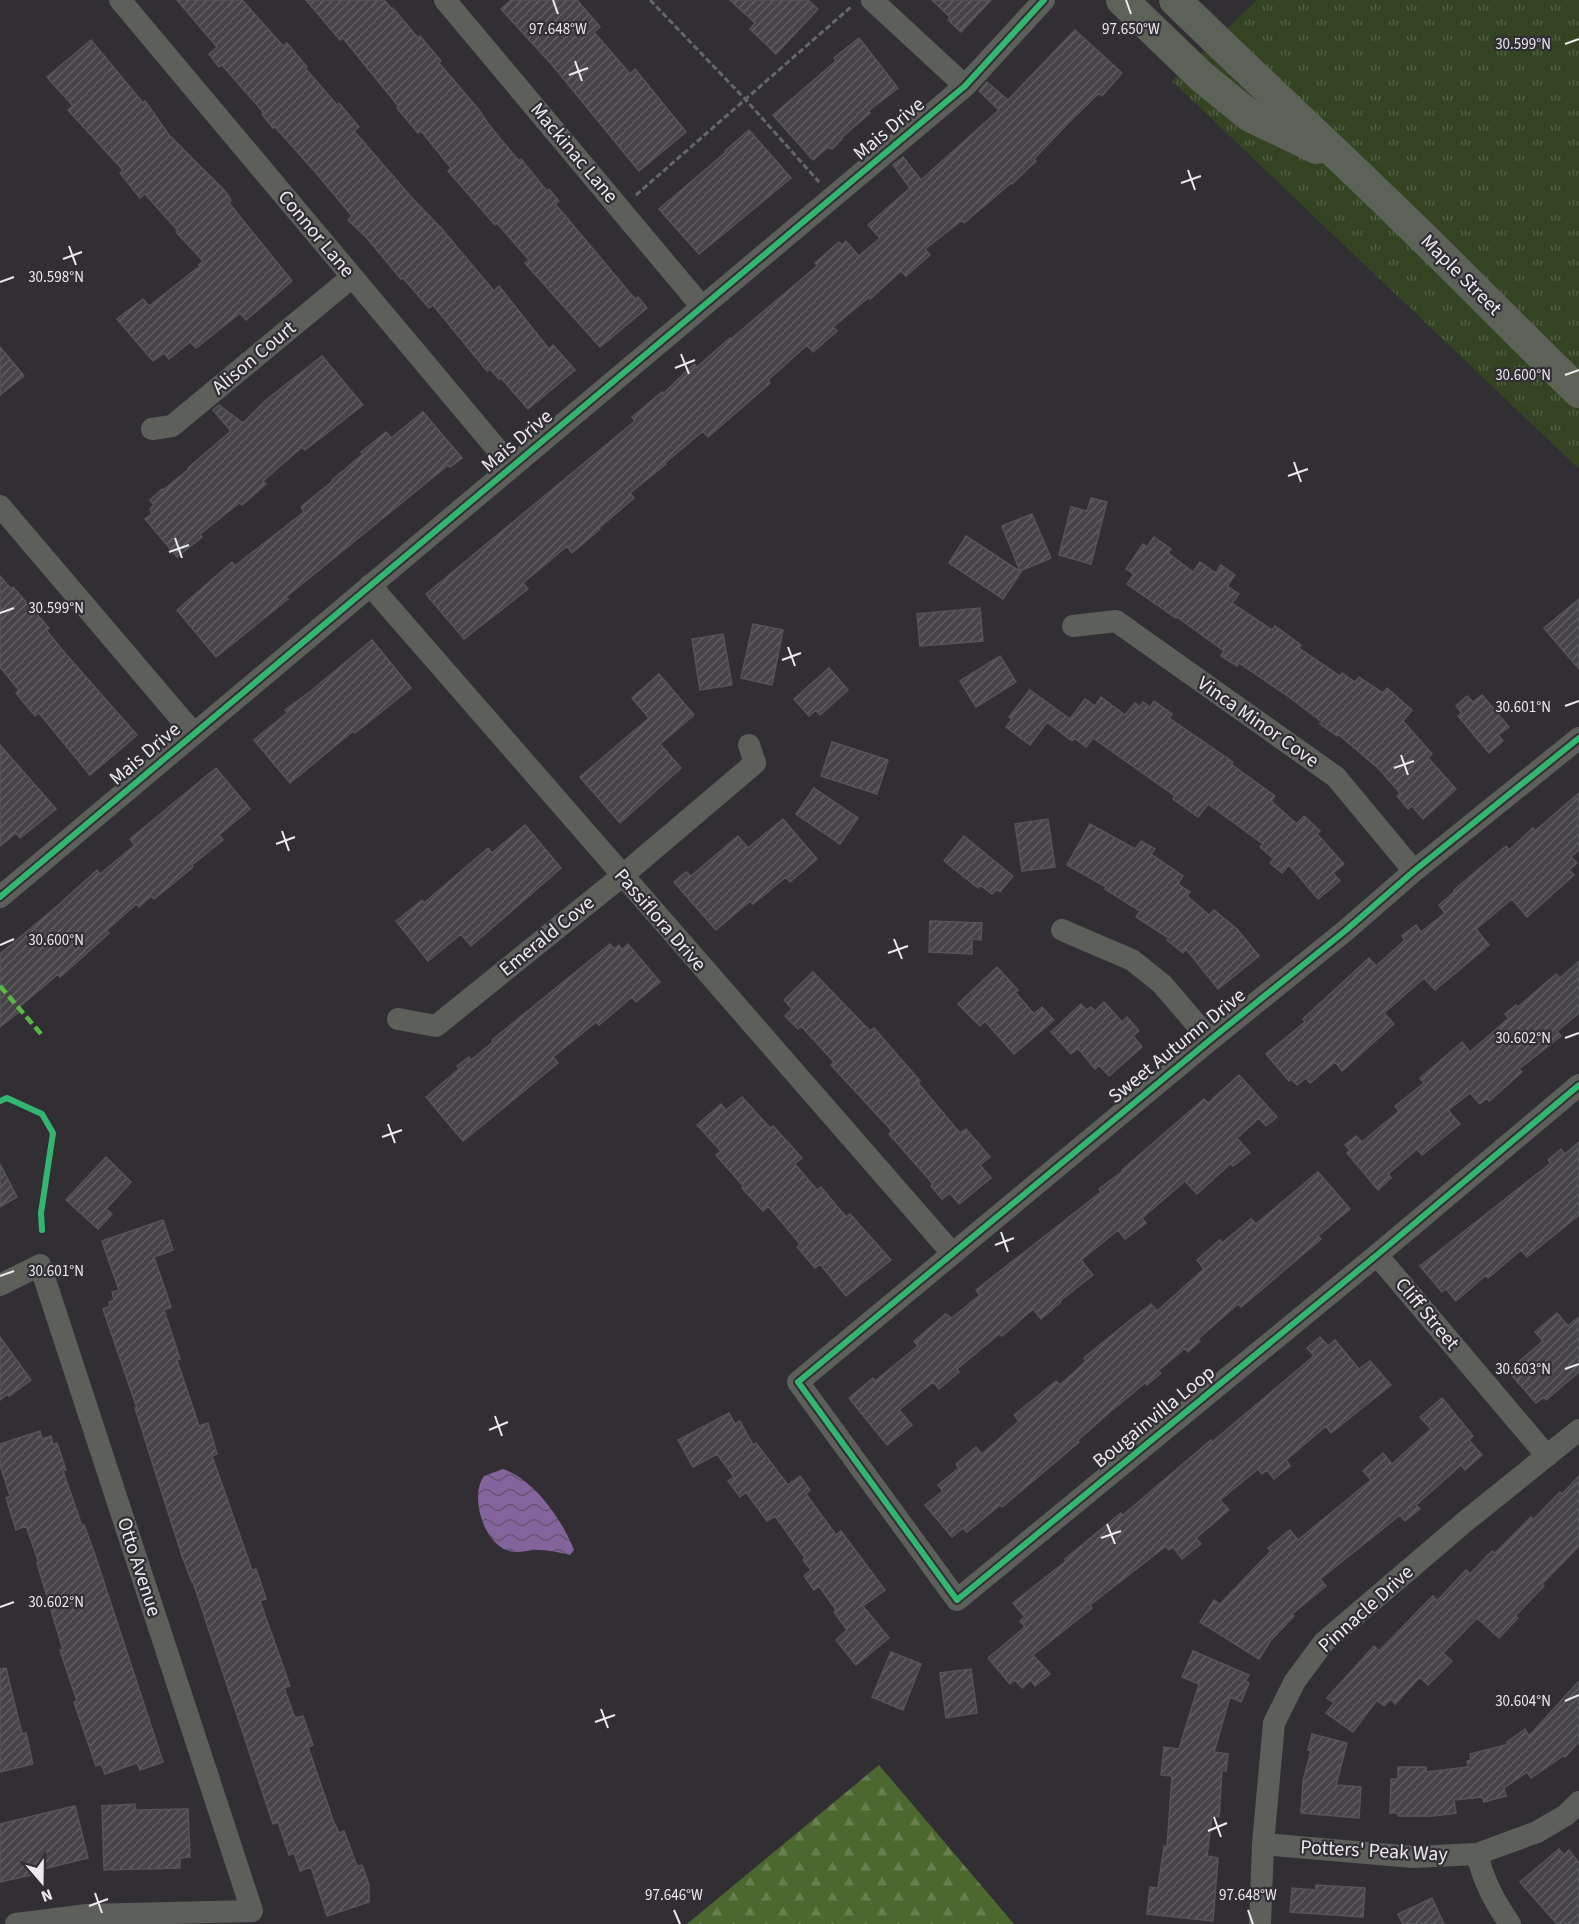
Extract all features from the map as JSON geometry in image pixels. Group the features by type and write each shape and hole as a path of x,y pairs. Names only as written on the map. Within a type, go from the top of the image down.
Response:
{"street":[{"name":"Connor Lane","path":"120,0 512,467"},
{"name":"Mackinac Lane","path":"445,0 702,307"},
{"name":"Mais Drive","path":"0,897 965,86 1044,0"},
{"name":"Maple Street","path":"1122,0 1203,76 1250,116 1342,159"},
{"name":"Maple Street","path":"1175,0 1257,81 1342,159 1579,392"},
{"path":"863,2 965,86"},
{"name":"Alison Court","path":"152,429 172,426 352,277"},
{"path":"0,506 194,734"},
{"name":"Passiflora Drive","path":"370,585 952,1253"},
{"name":"Vinca Minor Cove","path":"1073,626 1116,621 1336,777 1414,871"},
{"name":"Sweet Autumn Drive","path":"798,1382 1345,931 1414,871 1578,740"},
{"name":"Emerald Cove","path":"398,1019 436,1026 622,876 755,763 749,745"},
{"path":"1062,930 1132,960 1162,984 1210,1040"},
{"name":"Bougainvilla Loop","path":"798,1382 957,1600 1377,1255 1579,1085"},
{"name":"Cliff Street","path":"1377,1255 1547,1456"},
{"name":"Otto Avenue","path":"0,1285 40,1265 252,1911 87,1915 16,1924"},
{"name":"Pinnacle Drive","path":"1260,1924 1263,1844 1274,1723 1301,1673 1324,1642 1467,1520 1579,1430"},
{"name":"Potters' Peak Way","path":"1263,1844 1413,1857 1478,1854 1537,1832 1566,1815 1579,1802"},
{"path":"1478,1854 1493,1900 1510,1924"}],"path":[{"path":"650,0 745,99 820,183"},
{"path":"636,195 745,99 863,2"}],"green space":[{"path":"1257,0 1579,0 1579,469 1172,81"},
{"path":"879,1765 1014,1924 687,1924"}],"water":[{"path":"503,1469 525,1481 553,1511 574,1550 570,1555 541,1550 512,1552 500,1547 492,1539 481,1519 478,1496 484,1476"}],"building":[{"path":"177,0 242,0 283,46 287,43 337,105 339,103 359,127 354,131 494,291 499,286 549,349 553,345 575,370 528,409 501,378 499,379 490,369 487,371 433,305 429,308 348,220 352,216 317,174 274,126 273,128 262,114 264,113 222,65 219,67 209,54 217,47"},
{"path":"306,0 384,0 393,8 441,61 439,63 519,161 521,159 547,191 549,189 559,201 555,204 635,299 638,297 647,308 600,347 525,263 529,260 448,171 451,168 421,131 418,133 397,108 399,107 343,38 340,40"},
{"path":"511,0 577,0 600,27 594,32 630,74 635,69 686,132 639,171 553,66 501,9"},
{"path":"730,0 808,0 818,9 776,54 750,29 755,23"},
{"path":"932,0 991,0 961,32 948,20 950,17"},
{"path":"1075,30 1122,73 1102,96 1099,93 1069,122 1034,159 1036,161 1012,184 964,223 962,220 925,249 930,255 906,276 901,271 870,299 869,297 833,327 837,331 813,352 807,345 768,380 770,383 708,437 703,431 630,493 634,498 600,529 572,553 567,546 523,583 528,589 464,639 426,594 635,421 632,417 662,392 663,394 694,364 697,367 817,266 815,263 839,242 842,245 846,241 859,256 880,238 868,225 910,188 893,165 903,157 921,180 999,110 979,91 987,82 1008,100"},
{"path":"859,38 898,88 868,111 870,113 832,149 828,147 813,160 773,115"},
{"path":"91,40 143,103 145,101 169,135 225,191 231,200 229,203 292,281 246,320 240,313 196,348 190,342 169,359 164,353 153,361 117,319 143,299 149,306 200,266 203,261 145,194 140,198 120,173 123,170 68,110 73,106 47,77"},
{"path":"749,130 791,178 699,254 659,209"},
{"path":"0,347 24,376 0,395"},
{"path":"322,356 363,405 305,450 302,447 263,481 266,484 242,505 239,503 200,534 202,537 177,557 145,519 152,514 150,509 154,505 150,500 231,431 213,410 219,405 243,423 265,401"},
{"path":"423,412 462,458 450,467 448,465 216,657 177,610 232,562 235,566 304,512 301,507 363,454 361,452 386,432 391,438"},
{"path":"1091,498 1107,502 1091,564 1059,555 1071,507 1087,511"},
{"path":"1032,514 1051,558 1020,571 1002,526"},
{"path":"966,536 1021,572 1003,599 949,563"},
{"path":"1154,537 1171,549 1168,553 1193,572 1200,562 1216,573 1221,565 1235,575 1227,586 1239,594 1232,603 1272,630 1275,626 1301,645 1299,648 1340,676 1342,673 1355,682 1359,677 1383,693 1387,688 1412,710 1403,721 1432,754 1428,758 1456,789 1423,819 1412,806 1408,809 1397,796 1400,793 1378,768 1338,734 1337,736 1320,724 1322,722 1289,697 1239,663 1237,666 1221,656 1224,651 1127,584 1134,574 1126,569 1143,544 1147,547"},
{"path":"0,576 11,589 13,587 49,628 46,630 63,651 137,735 90,775 39,713 35,716 16,693 19,690 0,667"},
{"path":"1579,599 1579,669 1544,628"},
{"path":"980,608 983,641 920,646 917,614"},
{"path":"753,624 783,630 772,685 741,678"},
{"path":"723,634 732,685 700,690 692,639"},
{"path":"372,640 411,688 355,733 353,731 290,783 254,740 287,713 285,710"},
{"path":"1000,656 1016,682 976,707 960,681"},
{"path":"829,668 848,690 820,715 816,710 809,716 794,699"},
{"path":"659,674 694,715 660,744 681,768 620,823 580,777 649,718 632,698"},
{"path":"1030,690 1070,719 1085,699 1095,706 1101,697 1125,715 1135,703 1140,707 1143,702 1150,707 1154,701 1172,714 1169,718 1233,762 1231,764 1275,796 1271,801 1297,824 1304,816 1320,831 1317,834 1344,864 1333,873 1340,881 1318,899 1289,865 1282,873 1270,863 1274,859 1260,847 1263,844 1208,804 1198,817 1173,799 1175,796 1093,738 1086,747 1074,738 1072,741 1047,722 1030,745 1006,727 1012,719 1009,717"},
{"path":"1482,695 1509,727 1498,735 1503,741 1489,753 1458,716 1462,713 1456,706 1467,696 1473,702"},
{"path":"832,742 888,760 877,794 821,776"},
{"path":"0,745 56,809 20,838 16,833 0,846"},
{"path":"216,768 250,809 219,835 223,840 192,865 193,867 154,899 151,896 139,907 136,904 106,931 109,933 60,977 58,974 18,1008 20,1011 0,1027 0,954 97,870 100,874 135,845 130,839"},
{"path":"814,788 858,818 840,844 796,814"},
{"path":"1579,793 1579,850 1571,857 1577,863 1569,870 1574,875 1527,917 1512,899 1476,929 1489,945 1435,990 1424,978 1384,1013 1394,1024 1342,1071 1335,1062 1310,1083 1306,1078 1297,1085 1291,1079 1289,1081 1266,1054 1305,1022 1303,1019 1369,958 1376,966 1405,940 1402,936 1416,925 1421,932 1445,913 1439,905 1454,890 1506,846 1509,850 1533,828 1535,831"},
{"path":"783,819 817,859 790,882 786,877 753,904 750,901 716,930 674,882 686,872 691,876 738,836 748,848"},
{"path":"1048,819 1055,867 1022,871 1015,824"},
{"path":"1090,824 1135,849 1141,841 1155,849 1151,854 1183,876 1178,884 1190,892 1187,896 1209,915 1214,910 1237,929 1259,956 1218,989 1186,949 1183,953 1167,940 1169,938 1136,917 1140,911 1105,889 1106,887 1067,865"},
{"path":"525,825 561,868 471,946 461,934 428,961 396,921 422,900 424,903 488,848 492,853"},
{"path":"964,836 1013,876 1000,892 997,889 992,894 980,885 978,888 944,861"},
{"path":"930,921 982,923 981,940 972,939 972,954 929,952"},
{"path":"610,944 614,949 619,945 622,950 628,944 660,982 636,1002 632,997 599,1025 596,1022 553,1057 558,1063 463,1141 426,1097 459,1069 457,1066 469,1057 471,1060 493,1042 492,1040"},
{"path":"1579,961 1579,1013 1557,1031 1561,1036 1519,1069 1522,1072 1489,1101 1487,1098 1480,1104 1470,1093 1448,1110 1460,1124 1422,1155 1417,1149 1388,1174 1391,1178 1378,1190 1347,1153 1350,1150 1345,1145 1356,1136 1362,1142 1399,1111 1395,1106 1424,1083 1420,1078 1462,1042 1470,1052 1509,1018 1505,1014 1516,1005 1518,1007 1556,974 1560,978"},
{"path":"997,967 1018,990 1015,992 1034,1014 1042,1007 1054,1020 1014,1054 985,1021 980,1026 958,1004"},
{"path":"813,972 870,1031 874,1028 920,1081 918,1083 960,1133 966,1129 990,1157 980,1165 991,1178 959,1204 950,1193 942,1199 931,1186 933,1184 889,1134 892,1131 831,1065 834,1062 801,1026 798,1029 785,1016 792,1009 784,1000"},
{"path":"1104,1002 1122,1022 1127,1017 1139,1031 1133,1036 1142,1047 1109,1076 1099,1065 1095,1069 1078,1048 1071,1054 1051,1032 1081,1004 1086,1010 1091,1007 1095,1011"},
{"path":"1239,1075 1277,1117 1266,1126 1259,1118 1237,1138 1250,1153 1233,1166 1231,1163 1197,1194 1185,1181 1142,1218 1146,1223 1125,1239 1118,1230 1081,1260 1093,1275 1041,1319 1033,1309 1002,1336 999,1334 957,1369 959,1372 939,1389 933,1382 899,1410 912,1425 887,1445 849,1398 873,1378 875,1381 918,1346 914,1341 946,1314 952,1318 980,1295 976,1290 1101,1192 1099,1189 1123,1171 1204,1099 1208,1103"},
{"path":"742,1097 802,1158 795,1164 817,1190 821,1187 846,1217 850,1214 891,1260 846,1296 820,1264 815,1268 797,1247 800,1244 768,1206 763,1211 742,1188 744,1187 716,1155 721,1151 697,1125 721,1104 726,1110"},
{"path":"1579,1142 1579,1215 1527,1257 1521,1250 1488,1278 1486,1275 1456,1301 1446,1289 1442,1292 1420,1266 1551,1163 1548,1160 1561,1149 1565,1154"},
{"path":"106,1157 131,1182 106,1209 112,1214 98,1229 66,1200"},
{"path":"0,1164 17,1197 0,1207"},
{"path":"1318,1172 1350,1209 1318,1236 1321,1239 1241,1307 1238,1304 1198,1339 1200,1341 1188,1352 1185,1348 1158,1371 1161,1373 1111,1411 1078,1440 1079,1442 1002,1507 1000,1505 967,1532 963,1528 952,1537 925,1505 943,1491 938,1485 959,1468 956,1464 976,1447 982,1454 1019,1421 1014,1415 1056,1381 1060,1385 1086,1361 1084,1358 1151,1304 1157,1311 1204,1269 1197,1260 1220,1240 1222,1243 1251,1219 1256,1224"},
{"path":"163,1220 173,1250 154,1257 171,1307 164,1310 180,1359 177,1360 199,1426 208,1423 217,1454 212,1456 252,1570 256,1569 266,1599 260,1601 290,1686 284,1688 295,1718 303,1716 313,1745 308,1747 333,1820 339,1833 344,1831 357,1866 362,1865 369,1885 369,1902 327,1916 311,1867 300,1871 294,1853 289,1855 278,1822 273,1824 193,1582 182,1556 135,1408 137,1408 103,1309 110,1306 109,1302 114,1300 112,1292 119,1290 102,1241"},
{"path":"1557,1313 1568,1326 1579,1317 1579,1372 1546,1400 1544,1397 1536,1403 1508,1371 1543,1341 1535,1332"},
{"path":"0,1337 31,1380 0,1400"},
{"path":"1320,1337 1328,1346 1335,1340 1359,1369 1370,1361 1391,1385 1331,1433 1326,1426 1286,1460 1290,1466 1274,1479 1267,1470 1262,1474 1258,1469 1220,1500 1229,1510 1196,1538 1201,1544 1182,1559 1173,1547 1169,1550 1166,1546 1090,1605 1092,1608 1033,1655 1050,1674 1035,1686 1031,1680 1022,1688 1015,1680 1010,1684 988,1658 1025,1627 1020,1621 1025,1617 1013,1603 1314,1356 1307,1348"},
{"path":"1442,1398 1473,1436 1469,1440 1482,1455 1465,1470 1461,1465 1416,1505 1420,1509 1405,1521 1400,1515 1320,1579 1326,1586 1292,1614 1294,1616 1271,1640 1259,1659 1200,1622 1214,1600 1220,1604 1271,1551 1268,1548 1290,1530 1298,1540 1371,1480 1363,1471 1383,1453 1392,1464 1431,1429 1420,1417"},
{"path":"729,1413 735,1424 740,1421 753,1445 756,1443 788,1485 800,1476 810,1490 806,1494 836,1535 841,1531 885,1590 863,1606 889,1638 856,1665 836,1640 847,1630 819,1586 814,1590 804,1576 811,1570 775,1516 767,1521 746,1492 740,1497 728,1481 734,1477 717,1454 693,1467 678,1440"},
{"path":"40,1431 42,1439 51,1436 53,1445 57,1443 66,1470 63,1471 82,1526 84,1525 94,1552 163,1762 140,1770 137,1763 105,1774 101,1764 96,1766 74,1702 77,1701 60,1650 63,1650 37,1563 39,1563 26,1526 16,1530 6,1498 10,1496 0,1465 0,1444"},
{"path":"1579,1476 1579,1546 1542,1584 1544,1586 1515,1616 1518,1618 1499,1638 1477,1618 1443,1653 1452,1661 1428,1685 1420,1677 1395,1704 1391,1699 1384,1706 1377,1700 1353,1732 1326,1713 1334,1703 1327,1698 1374,1646 1379,1651 1433,1596 1437,1601 1466,1570 1470,1574 1492,1551 1495,1553 1531,1517 1533,1520"},
{"path":"1193,1651 1249,1675 1245,1681 1249,1683 1241,1702 1230,1697 1214,1752 1228,1754 1226,1771 1222,1770 1219,1817 1212,1816 1207,1856 1218,1858 1213,1921 1147,1914 1150,1887 1158,1888 1164,1846 1167,1847 1172,1776 1161,1775 1164,1747 1179,1749 1199,1684 1182,1677"},
{"path":"891,1652 921,1664 903,1710 872,1697"},
{"path":"6,1668 22,1734 26,1733 33,1764 0,1772 0,1669"},
{"path":"971,1669 977,1713 946,1718 940,1673"},
{"path":"1579,1681 1579,1742 1565,1757 1563,1756 1531,1778 1527,1772 1504,1788 1506,1796 1484,1802 1482,1797 1454,1800 1456,1813 1433,1816 1398,1816 1398,1813 1390,1813 1391,1779 1398,1779 1398,1767 1426,1767 1426,1772 1468,1767 1467,1761 1471,1760 1470,1754 1509,1744 1507,1742 1525,1729 1529,1736"},
{"path":"1312,1734 1347,1743 1336,1785 1361,1787 1359,1818 1301,1813 1303,1781 1311,1751 1308,1750"},
{"path":"135,1804 135,1810 188,1809 190,1857 180,1858 180,1868 104,1870 102,1806"},
{"path":"75,1806 88,1858 0,1882 0,1824"},
{"path":"1559,1849 1564,1855 1569,1850 1579,1863 1579,1924 1557,1924 1520,1882"},
{"path":"1316,1885 1365,1888 1363,1917 1290,1912 1292,1888 1316,1890"},
{"path":"1432,1898 1444,1924 1403,1924 1398,1914"}],"marked path":[{"path":"0,986 41,1034"}],"cycle path":[{"path":"0,897 965,86 1044,0"},
{"path":"1579,738 1414,871 1345,931 798,1382 957,1600 1377,1255 1579,1085"},
{"path":"0,1101 7,1098 42,1114 53,1133 41,1213 42,1230"}]}
